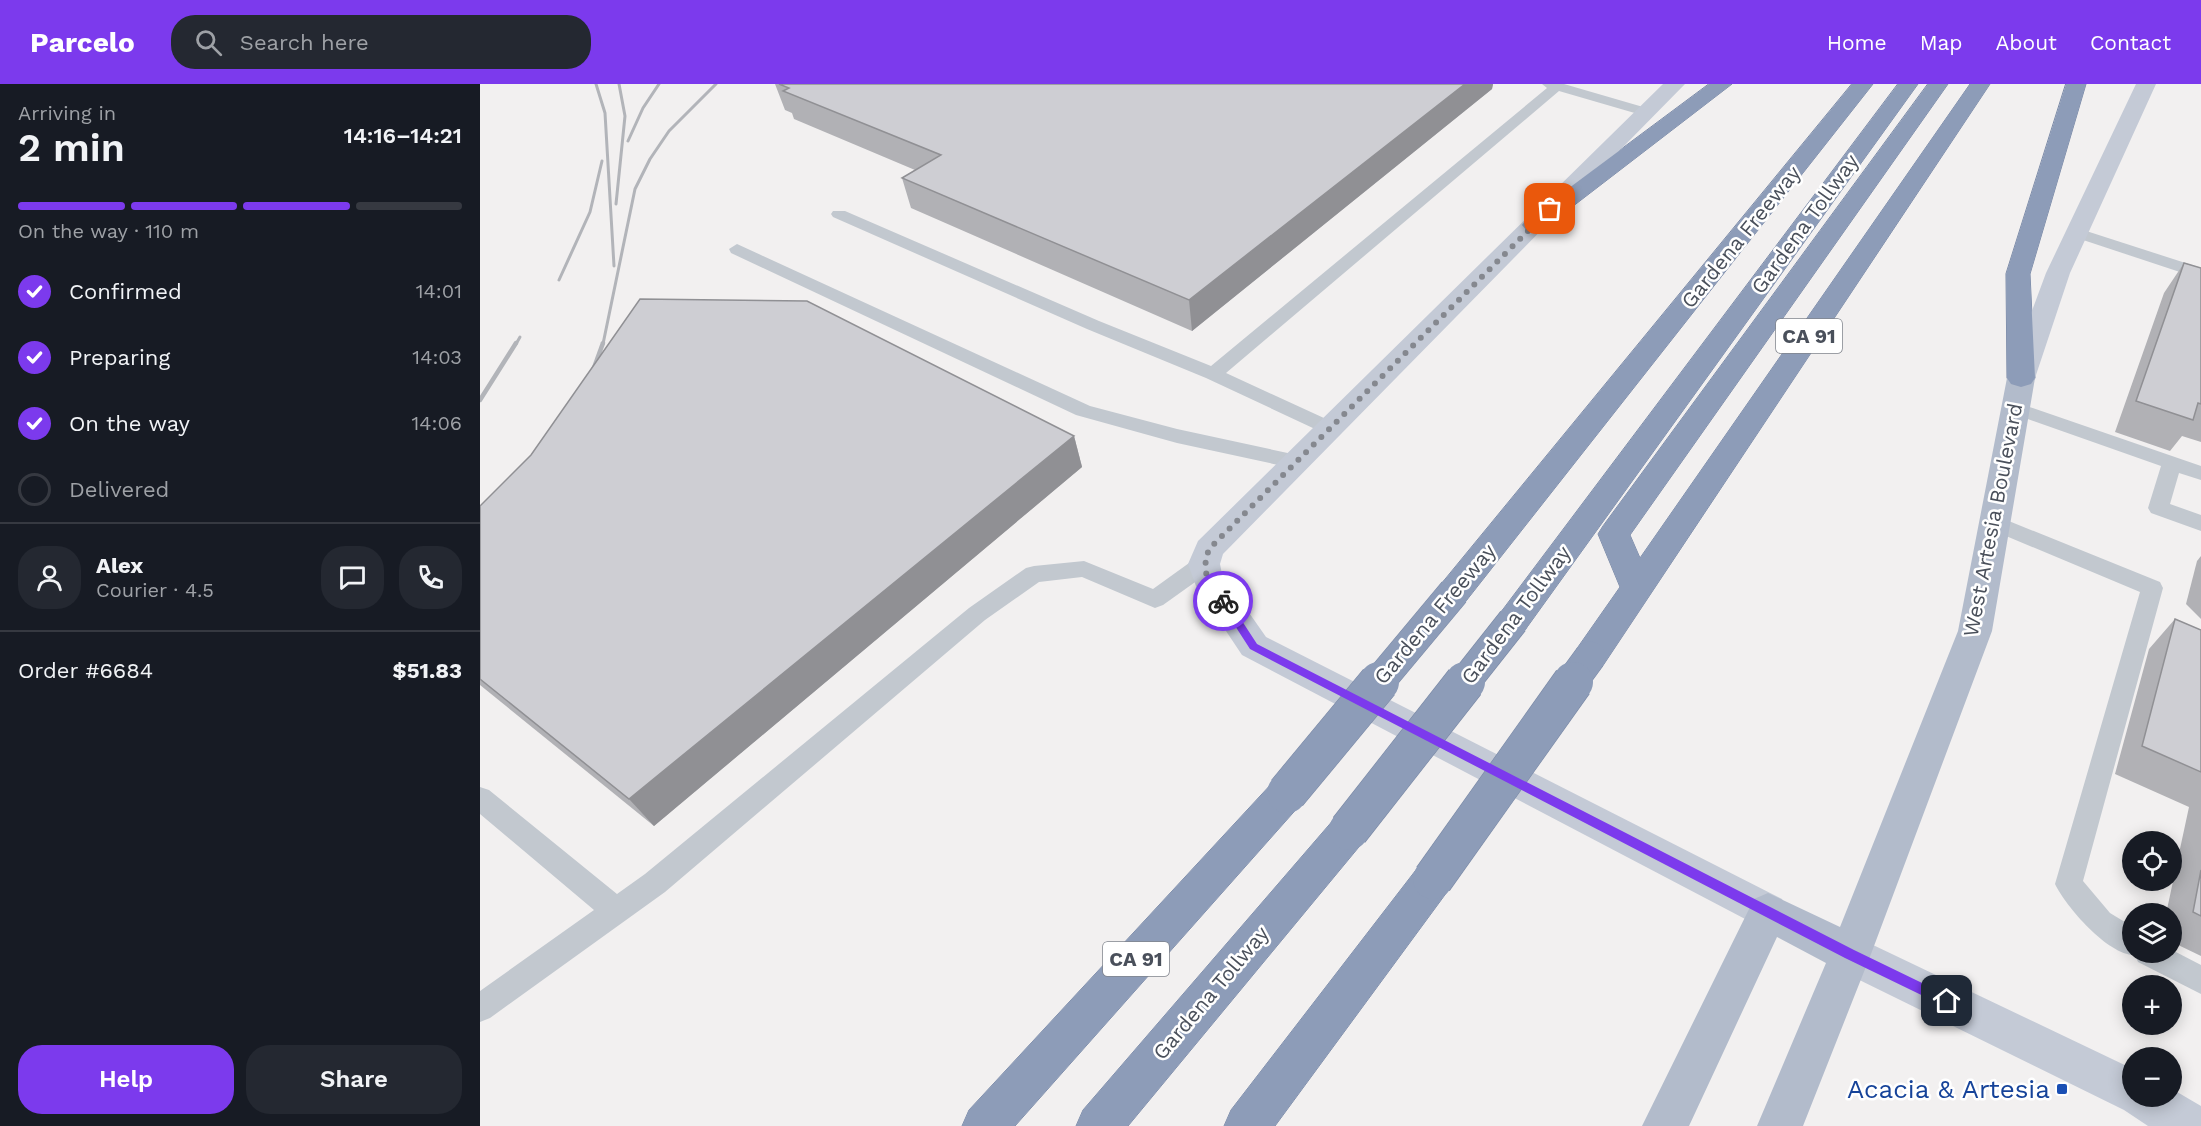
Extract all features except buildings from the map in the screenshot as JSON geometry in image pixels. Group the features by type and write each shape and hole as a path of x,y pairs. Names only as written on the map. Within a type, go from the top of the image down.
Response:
{"highway":[{"path":"1534,225 1722,84"},
{"name":"Gardena Freeway","path":"985,1126 1287,793 1454,592 1863,84"},
{"name":"Gardena Tollway","path":"1099,1126 1349,830 1513,621 1908,84"},
{"name":"Gardena Tollway","path":"1637,588 1614,534 1938,84"},
{"name":"CA 91","path":"1247,1126 1433,879 1590,657 1980,84"},
{"path":"2018,393 2018,274 2076,84"}],"main road":[{"path":"1675,84 1209,549 1204,564 1207,577 1254,646 1850,954 2122,1087"},
{"name":"West Artesia Boulevard","path":"1780,1126 1850,954 1975,631 2018,393 2058,273 2146,84"},
{"path":"1665,1126 1768,912"},
{"path":"2159,1107 2192,1126"}],"lane":[{"path":"1212,374 1553,85 1645,112"},
{"path":"839,214 1093,325 1212,374 1330,429"},
{"path":"2077,233 2201,274"},
{"path":"737,249 1083,411 1177,436 1297,462"},
{"path":"2018,393 2172,463 2201,473"},
{"path":"2172,463 2158,508 2201,523"},
{"path":"1994,524 2152,588 2069,884 2100,922 2122,936"},
{"path":"480,1008 655,882 977,614 1034,574 1084,569 1155,599 1204,564"},
{"path":"480,798 616,910"},
{"path":"2169,963 2201,980"}],"railway":[{"path":"596,84 605,113 614,266"},
{"path":"616,204 625,116 619,84"},
{"path":"628,141 643,108 659,84"},
{"path":"603,344 635,189 650,159 669,131 716,84"},
{"path":"559,280 590,212 602,161"},
{"path":"516,344 520,337"},
{"path":"480,400 516,343"},
{"path":"591,376 603,343"}],"way so far":[{"path":"1223,601 1207,577 1204,564 1209,549 1550,209"}],"place":[{"name":"Acacia & Artesia","path":"2062,1089"}],"route":[{"path":"1223,601 1254,646 1850,954 1947,1001"}]}
